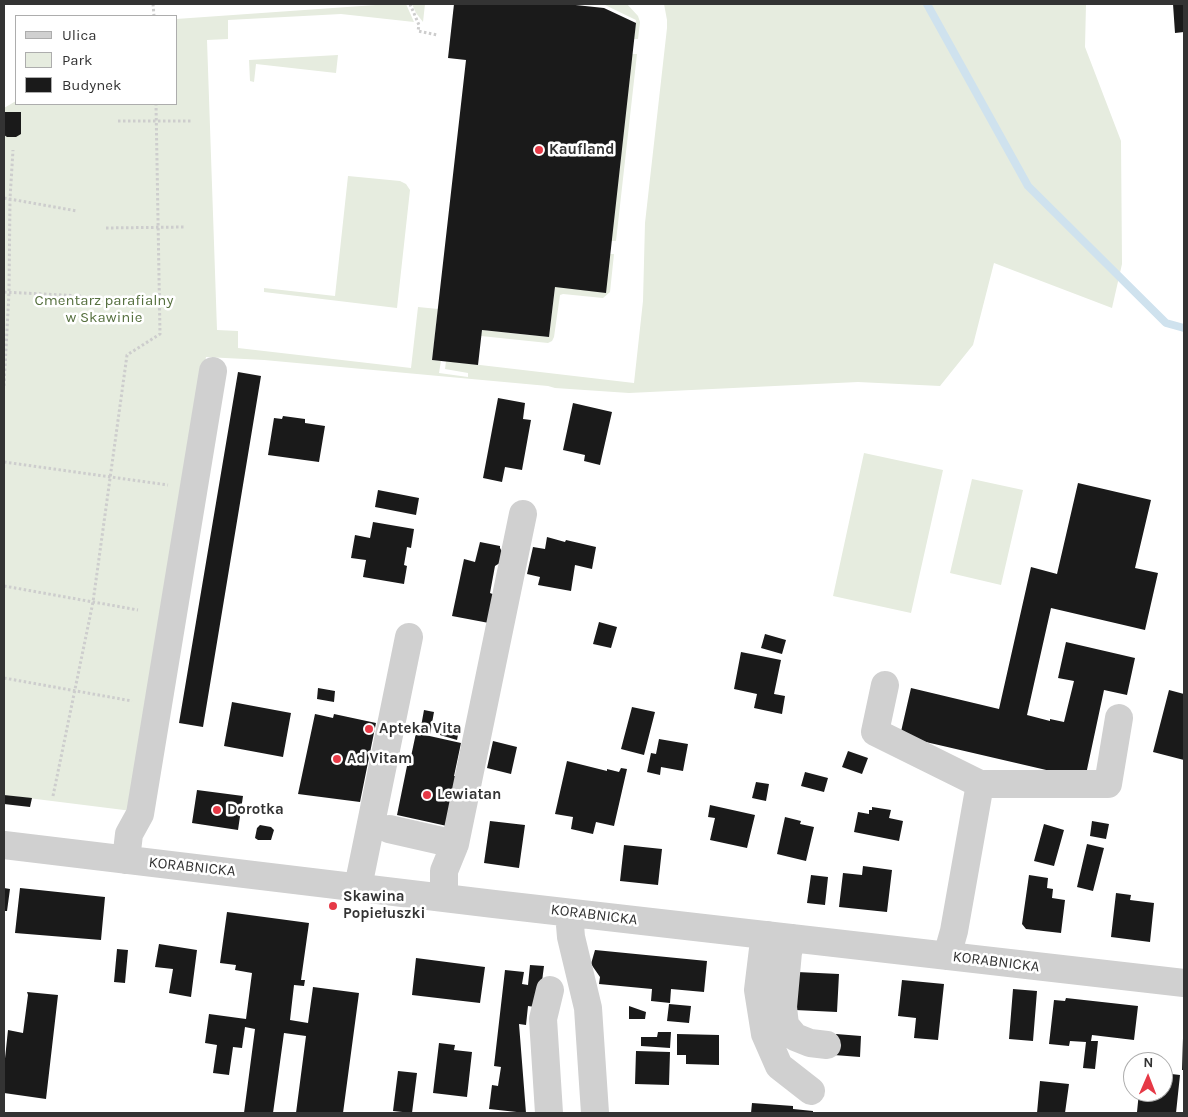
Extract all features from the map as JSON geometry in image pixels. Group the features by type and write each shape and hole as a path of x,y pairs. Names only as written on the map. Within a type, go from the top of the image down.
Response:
{"street":[{"path":"126,860 130,834 140,814 213,371"},
{"path":"444,898 444,871 455,844 523,514"},
{"path":"358,887 409,637"},
{"path":"885,685 875,732 980,784 1108,784 1119,718"},
{"path":"947,956 954,931 980,784"},
{"path":"388,829 455,844"},
{"name":"KORABNICKA","path":"4,845 569,913 1184,983"},
{"path":"569,913 571,937 588,1008 595,1113"},
{"path":"811,1091 779,1066 765,1034 758,990 763,950 781,936 788,952 783,1007 785,1025 795,1037 810,1043 827,1045"},
{"path":"549,1113 543,1019 550,990"}],"path":[{"path":"410,4 419,25 418,31 437,35"},
{"path":"54,796 93,602 127,356 160,334 156,105"},
{"path":"118,121 192,121"},
{"path":"4,386 13,150"},
{"path":"4,198 76,210"},
{"path":"106,228 184,227"},
{"path":"4,292 81,296"},
{"path":"4,462 168,485"},
{"path":"4,586 138,610"},
{"path":"4,678 138,702"}],"green space":[{"name":"Cmentarz parafialny w Skawinie","path":"406,4 414,22 341,14 228,20 228,39 207,40 217,330 238,331 238,348 411,368 418,307 438,309 432,360 441,361 439,373 468,377 468,373 445,369 446,361 634,383 643,301 645,223 667,28 664,4 1086,4 1085,47 1121,141 1122,264 1112,308 994,263 973,345 940,386 858,382 629,393 555,388 264,360 206,357 132,811 4,795 4,108 15,102 15,105 178,105 178,19"},
{"path":"412,4 425,4 423,22 416,13"},
{"path":"591,4 627,4 638,16 640,22 638,39 634,39 636,20 605,5"},
{"path":"632,54 637,54 616,241 611,241"},
{"path":"338,55 336,73 256,64 254,82 250,81 249,60"},
{"path":"348,176 400,181 406,184 410,190 397,308 264,292 264,288 335,296"},
{"path":"610,254 614,254 610,292 603,298 560,295 552,341 548,343 481,336 482,330 549,337 555,287"},
{"path":"864,453 943,470 911,613 833,596"},
{"path":"972,479 1023,490 1001,585 950,573"}],"building":[{"name":"Kaufland","path":"454,4 566,4 604,8 636,23 606,293 555,287 549,337 482,330 478,365 432,360 466,60 448,58"},
{"path":"1173,4 1184,4 1184,32 1175,33"},
{"path":"4,112 21,112 21,134 16,137 4,135"},
{"path":"238,372 261,376 203,727 179,723"},
{"path":"498,398 525,403 523,419 531,420 522,470 505,467 502,482 483,478"},
{"path":"573,403 612,412 600,465 584,461 585,455 563,450"},
{"path":"283,416 305,419 305,423 325,426 319,462 268,455 274,418 282,419"},
{"path":"1078,483 1151,500 1135,568 1158,573 1145,630 1051,608 1027,715 1050,721 1050,719 1064,722 1074,681 1058,678 1066,642 1135,658 1127,695 1104,690 1085,779 900,736 911,688 999,709 1031,567 1057,574"},
{"path":"378,490 419,498 416,515 375,507"},
{"path":"373,522 414,529 411,548 407,547 404,565 407,566 404,584 363,577 366,560 351,558 355,535 370,538"},
{"path":"547,537 596,547 592,569 575,565 571,591 538,585 540,577 527,574 533,547 545,549"},
{"path":"480,542 500,546 506,559 495,566 490,593 495,595 489,623 452,616 464,559 475,562"},
{"path":"599,622 617,627 611,648 593,644"},
{"path":"765,634 786,640 782,654 761,648"},
{"path":"741,652 781,660 774,694 785,696 782,714 754,708 757,694 734,689"},
{"path":"318,688 335,691 334,702 317,699"},
{"path":"1169,690 1184,694 1184,760 1153,752"},
{"path":"232,702 291,713 283,757 224,746"},
{"path":"632,707 655,712 644,755 621,749"},
{"path":"424,710 434,712 430,734 420,732"},
{"name":"Ad Vitam","path":"315,714 333,718 334,714 376,723 360,802 298,794"},
{"path":"443,725 459,730 457,740 440,735"},
{"name":"Lewiatan","path":"416,733 461,743 454,776 457,776 447,826 397,815"},
{"path":"659,739 688,744 683,771 661,767 660,775 647,772 651,753 656,754"},
{"path":"493,741 517,747 511,774 487,768"},
{"path":"848,751 868,758 862,774 842,767"},
{"path":"567,761 607,771 607,769 619,772 621,768 627,769 614,826 596,822 593,834 571,829 573,817 555,814"},
{"path":"805,772 828,778 824,792 801,786"},
{"path":"756,782 769,784 766,801 752,798"},
{"name":"Dorotka","path":"197,790 243,796 238,830 192,823"},
{"path":"4,795 32,798 30,807 4,804"},
{"path":"710,805 755,815 747,848 710,840 715,818 708,817"},
{"path":"872,807 891,810 889,818 903,821 899,841 854,832 858,812 869,814 869,810 872,810"},
{"path":"785,817 801,821 800,824 814,827 806,861 777,854"},
{"path":"490,821 525,825 519,868 484,863"},
{"path":"1092,821 1109,824 1106,839 1090,836"},
{"path":"1044,824 1064,830 1054,866 1034,861"},
{"path":"260,825 271,827 274,830 271,840 258,840 255,838 257,828"},
{"path":"1087,844 1104,848 1093,891 1077,887"},
{"path":"624,845 662,849 658,885 620,881"},
{"path":"863,866 892,870 887,912 839,907 843,873 862,875"},
{"path":"811,875 828,877 825,905 807,903"},
{"path":"1029,875 1048,878 1047,888 1053,889 1052,898 1065,900 1061,933 1026,929 1022,924"},
{"path":"4,888 10,889 7,911 4,911"},
{"path":"20,888 105,897 101,940 15,933"},
{"path":"1116,893 1131,895 1130,900 1154,903 1150,942 1111,937"},
{"path":"227,912 309,923 301,980 305,980 304,986 294,985 290,1020 308,1023 313,987 359,993 343,1113 296,1113 306,1036 284,1033 273,1113 244,1113 255,1029 245,1027 242,1048 233,1047 229,1075 213,1073 217,1045 205,1043 209,1014 246,1019 252,973 235,970 236,965 220,963"},
{"path":"159,944 197,950 191,997 169,993 173,969 155,967"},
{"path":"117,949 128,950 125,983 114,982"},
{"path":"595,950 707,961 704,992 671,989 670,1003 651,1001 652,989 599,984 600,977 591,964"},
{"path":"416,958 485,967 480,1003 412,995"},
{"path":"530,965 544,966 541,989 535,1007 528,1006 526,1025 519,1024 526,1113 489,1109 492,1085 498,1086 501,1067 494,1066 505,970 524,972 522,984 528,985"},
{"path":"797,972 839,974 837,1012 795,1010"},
{"path":"902,980 944,984 938,1040 914,1038 916,1018 898,1016"},
{"path":"1013,989 1037,991 1033,1041 1009,1039"},
{"path":"27,992 58,995 46,1099 4,1093 4,1068 8,1030 23,1033"},
{"path":"1066,998 1138,1006 1134,1040 1092,1035 1091,1041 1098,1041 1095,1069 1083,1068 1086,1042 1070,1041 1069,1046 1049,1044 1054,1000 1065,1001"},
{"path":"669,1004 691,1006 689,1023 667,1021"},
{"path":"629,1006 646,1012 645,1019 629,1019"},
{"path":"658,1032 671,1032 670,1048 641,1046 641,1037 657,1037"},
{"path":"677,1034 719,1035 719,1065 686,1064 686,1055 677,1055"},
{"path":"836,1034 861,1036 860,1057 834,1055"},
{"path":"1183,1038 1184,1070 1182,1070"},
{"path":"439,1043 455,1045 454,1050 472,1052 467,1097 433,1093"},
{"path":"636,1051 670,1052 669,1085 635,1084"},
{"path":"398,1071 417,1073 412,1113 393,1111"},
{"path":"1173,1074 1180,1075 1176,1113 1137,1112 1138,1102 1173,1102"},
{"path":"1040,1081 1069,1084 1065,1113 1037,1113"},
{"path":"752,1103 793,1106 793,1109 813,1111 813,1113 751,1113"}],"waterway":[{"path":"927,4 1028,186 1166,323 1184,328"}],"place":[{"name":"Kaufland","path":"539,150"},
{"name":"Apteka Vita","path":"369,729"},
{"name":"Ad Vitam","path":"337,759"},
{"name":"Lewiatan","path":"427,795"},
{"name":"Dorotka","path":"217,810"},
{"name":"Skawina Popiełuszki","path":"333,906"}]}
